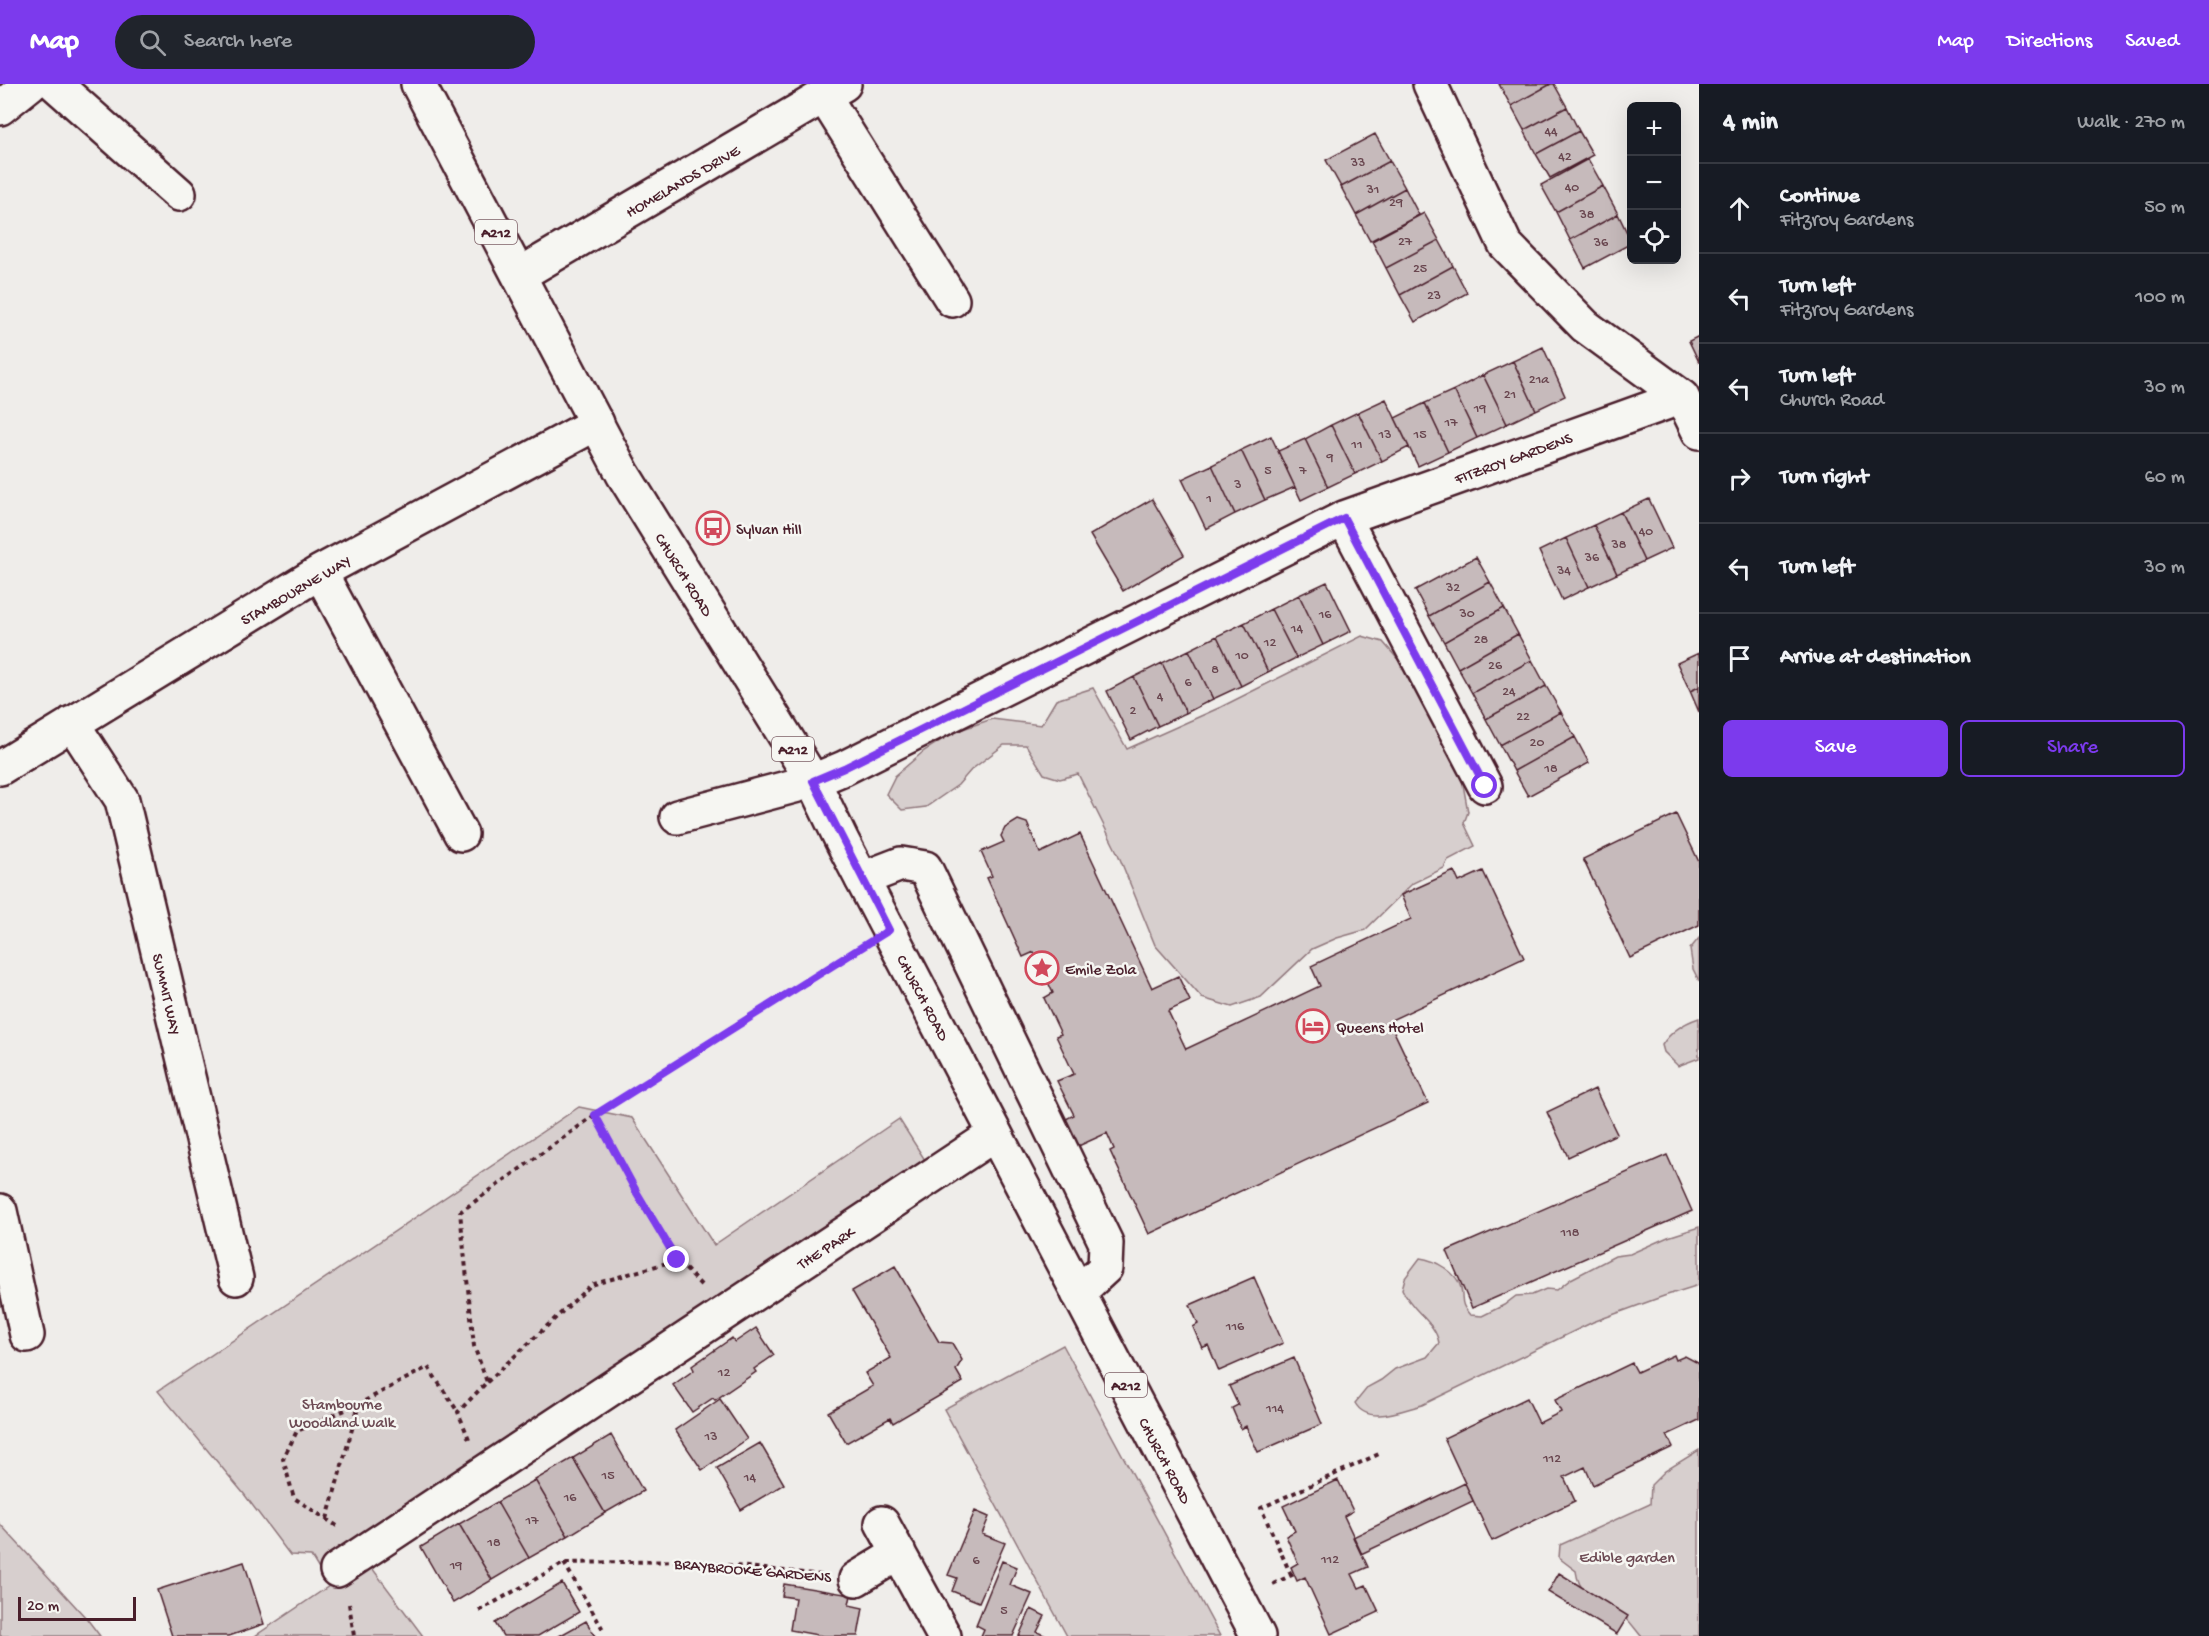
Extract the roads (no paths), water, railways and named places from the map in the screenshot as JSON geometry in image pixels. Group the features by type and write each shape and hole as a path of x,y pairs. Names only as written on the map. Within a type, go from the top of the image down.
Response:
{"street":[{"path":"0,108 30,84"},
{"path":"55,84 179,194"},
{"name":"CHURCH ROAD","path":"418,84 623,474 813,781 1258,1636"},
{"path":"1430,84 1505,244 1585,326 1682,397 1699,432"},
{"path":"834,90 952,300"},
{"name":"HOMELANDS DRIVE","path":"519,275 834,90"},
{"name":"FITZROY GARDENS","path":"677,817 813,781 844,768 1344,518 1682,397"},
{"name":"STAMBOURNE WAY","path":"0,768 320,572 597,423"},
{"path":"1344,518 1485,786"},
{"path":"320,572 461,834"},
{"name":"SUMMIT WAY","path":"72,723 122,800 236,1278"},
{"path":"862,879 901,864 925,868 1106,1243 1104,1268 1078,1293"},
{"name":"THE PARK","path":"338,1570 995,1134"},
{"path":"0,1211 27,1335"},
{"path":"882,1523 944,1636"},
{"name":"BRAYBROOKE GARDENS","path":"856,1579 899,1553"}],"place":[{"name":"Sylvan Hill","path":"713,528"},
{"name":"Emile Zola","path":"1042,968"},
{"name":"Queens Hotel","path":"1313,1026"}],"park label":[{"name":"Stambourne Woodland Walk","path":"342,1412"},
{"name":"Edible garden","path":"1627,1556"}]}
